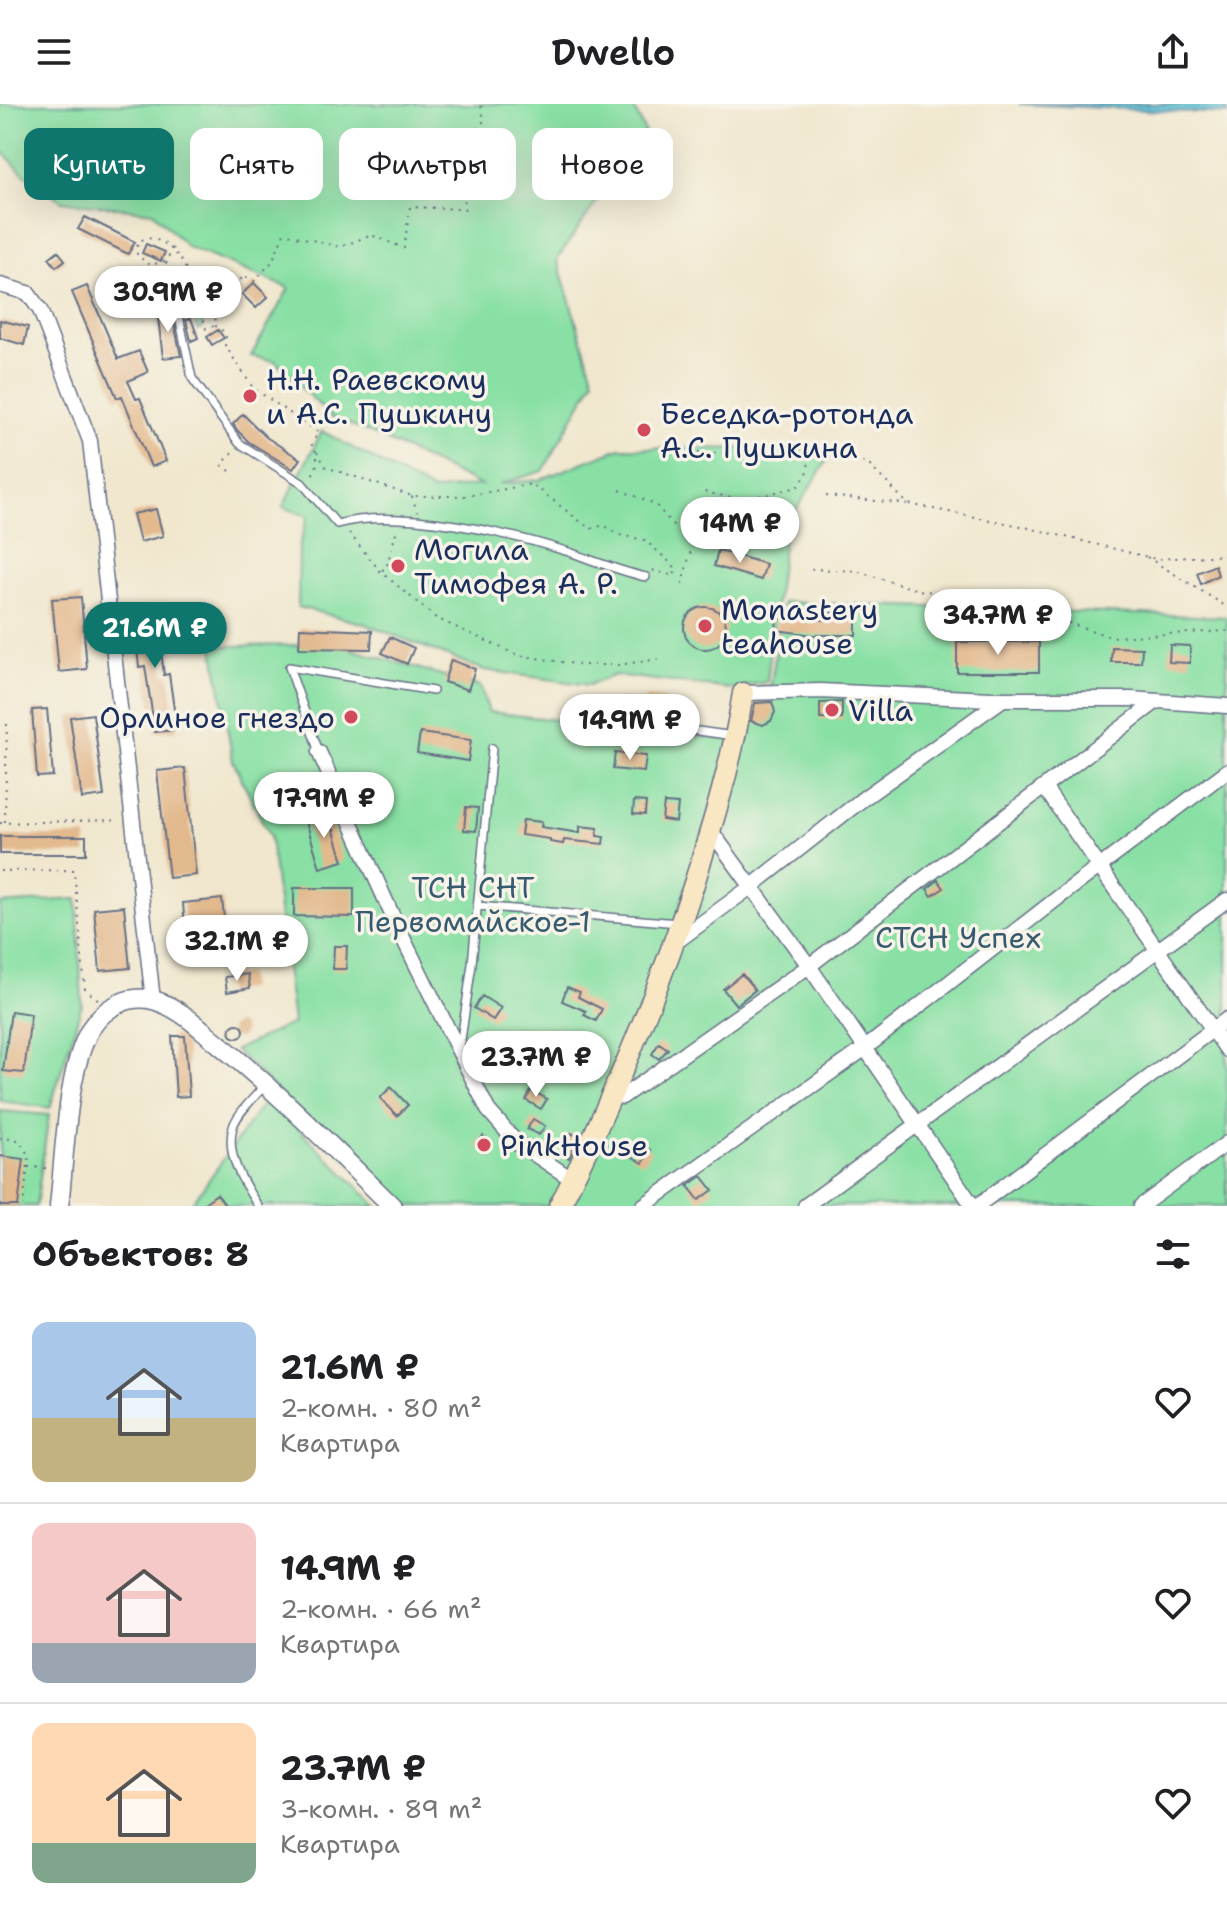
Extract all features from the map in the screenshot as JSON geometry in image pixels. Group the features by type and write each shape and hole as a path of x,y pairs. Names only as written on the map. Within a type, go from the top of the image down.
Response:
{"main road":[{"path":"559,1206 634,1048 674,944 711,831 737,736 743,693"}],"street":[{"path":"0,285 28,293 40,310 90,441 153,1000"},
{"path":"743,693 820,691 1003,699 1157,701 1227,706"},
{"path":"674,944 864,798 1003,699"},
{"path":"612,1095 622,1097 809,966 1157,701"},
{"path":"319,752 398,928 488,1110 516,1142 573,1180"},
{"path":"643,1206 864,1049 1227,771"},
{"path":"1044,787 1227,1050"},
{"path":"711,831 809,966 975,1206 1227,1019"},
{"path":"805,1206 1227,900"},
{"path":"59,1206 75,1062 93,1024 109,1009 131,998 153,1000 177,1010 267,1083 392,1206"},
{"path":"1141,1206 1227,1143"}],"lane":[{"path":"173,288 192,378 239,443 306,488 337,524 400,517 495,533 568,552 620,571 646,573"},
{"path":"319,752 289,667 433,691"},
{"path":"691,730 737,736"},
{"path":"459,1053 492,748"},
{"path":"477,906 681,923"},
{"path":"258,1206 232,1151 233,1125 267,1083"}],"path":[{"path":"212,327 243,276 254,281 272,262 284,233 340,247 371,235 404,248 410,207 465,209 460,148 484,121 481,104"},
{"path":"173,248 166,261 150,265 137,255 137,246 144,238 157,238 173,248 196,292 206,329 220,327 226,337 225,345 253,388 318,432 311,447 326,467 412,496 467,496 532,484 590,529 604,525 619,535 645,540 676,568 674,576 646,573"},
{"path":"149,272 173,288 177,284 166,261"},
{"path":"230,471 222,465 239,443"},
{"path":"306,488 317,465 317,452"},
{"path":"698,453 807,453 809,470 798,487 742,500 700,491"},
{"path":"839,460 857,459 870,466 908,504"},
{"path":"620,490 655,504 673,525 694,539 682,584"},
{"path":"412,496 418,513"},
{"path":"826,496 908,504 1021,526 1156,559 1227,555"},
{"path":"380,571 386,569 400,517"},
{"path":"341,522 380,571 436,618 517,655 581,665 618,665 659,659"},
{"path":"1146,556 1227,607"},
{"path":"811,569 856,571 918,590 1027,609 1111,637 1227,631"},
{"path":"7,720 2,823 132,820"},
{"path":"0,871 74,870 85,989 109,1009"},
{"path":"0,1138 19,1140 29,1156 23,1206"},
{"path":"28,1167 44,1168"}],"green space":[{"path":"0,104 632,104 643,128 532,128 532,200 598,200 557,259 594,380 543,471 500,484 539,480 620,448 834,449 785,528 767,682 731,689 615,675 589,685 484,670 365,624 298,607 299,547 308,516 283,507 322,431 432,491 480,485 331,417 275,361 251,356 289,288 187,247 153,212 61,200 174,200 174,128 24,128 24,173 0,149"},
{"path":"192,289 203,327 198,330 183,293"},
{"name":"СТСН Успех","path":"783,602 1227,617 1227,1206 396,1206 235,1050 293,1023 270,837 233,761 213,646 336,645 480,686 489,712 731,740 661,967 746,696 771,685"},
{"path":"77,899 82,1004 50,1108 0,1101 0,904"},
{"path":"267,1098 377,1206 190,1206"},
{"path":"0,1111 49,1115 36,1206 0,1206"}],"water":[{"path":"1019,104 1227,104 1227,114"}],"building":[{"path":"85,217 135,242 128,254 78,229"},
{"path":"146,244 165,252 161,261 142,253"},
{"path":"58,251 65,260 56,267 49,258"},
{"path":"254,283 268,297 256,308 242,294"},
{"path":"87,286 118,359 139,351 148,372 128,381 136,399 140,398 166,461 151,467 122,396 117,398 72,292"},
{"path":"171,308 181,356 163,358 157,310"},
{"path":"191,318 198,338 191,341 186,320"},
{"path":"0,320 28,327 24,345 0,338"},
{"path":"218,330 224,338 212,345 207,337"},
{"path":"243,414 266,437 300,459 293,469 249,442 238,431 233,424"},
{"path":"156,509 163,536 140,542 133,514"},
{"path":"718,550 766,564 761,580 714,566"},
{"path":"1215,565 1218,575 1201,584 1197,573"},
{"path":"81,597 87,669 59,672 52,599"},
{"name":"Monastery teahouse","path":"705,607 720,613 726,628 720,643 705,649 690,643 684,628 690,613"},
{"path":"156,608 164,675 169,674 177,730 155,732 145,666 139,667 133,611"},
{"path":"856,612 856,635 813,635 776,630 777,618 830,620 830,613"},
{"path":"300,628 372,631 371,649 299,648"},
{"path":"390,637 414,648 407,664 382,653"},
{"path":"957,642 1039,642 1039,672 957,672"},
{"path":"1170,645 1190,646 1190,663 1169,662"},
{"path":"1112,647 1142,648 1141,662 1111,662"},
{"path":"451,660 475,669 468,690 444,682"},
{"path":"646,697 665,699 662,725 617,722 619,699 646,701"},
{"path":"772,702 775,712 771,721 763,725 751,721 755,703"},
{"name":"Villa","path":"842,702 842,719 820,719 820,703"},
{"path":"47,709 53,776 37,777 32,710"},
{"path":"93,714 104,796 82,799 70,717"},
{"path":"420,733 471,740 468,761 417,753"},
{"path":"615,753 646,756 644,772 613,769"},
{"path":"185,768 196,875 169,878 157,771"},
{"path":"634,801 646,802 645,815 633,814"},
{"path":"664,803 678,804 676,822 662,820"},
{"path":"466,807 478,808 476,831 464,830"},
{"path":"328,811 343,861 320,868 305,818"},
{"path":"523,820 542,822 541,827 580,833 580,826 598,828 597,836 604,837 603,844 564,840 563,844 521,835"},
{"path":"0,836 86,836 86,854 0,854"},
{"path":"938,880 944,888 932,896 927,889"},
{"path":"294,888 354,888 354,917 294,916"},
{"path":"222,899 226,937 186,941 183,903"},
{"path":"124,906 130,968 100,971 94,909"},
{"path":"334,946 347,946 346,969 333,969"},
{"path":"248,974 250,988 227,992 225,977"},
{"path":"742,974 755,990 736,1005 723,989"},
{"path":"567,987 580,992 578,997 602,1009 596,1021 584,1015 586,1011 562,1001"},
{"path":"482,996 501,1008 493,1020 474,1008"},
{"path":"11,1011 31,1014 24,1073 3,1071"},
{"path":"237,1024 244,1031 237,1038 230,1031"},
{"path":"172,1036 185,1036 189,1096 176,1097"},
{"path":"659,1043 668,1049 659,1059 652,1054"},
{"path":"391,1087 408,1105 397,1116 380,1098"},
{"path":"531,1090 547,1099 541,1109 526,1100"},
{"path":"533,1119 545,1126 539,1135 527,1129"},
{"path":"571,1133 579,1137 569,1158 560,1154"},
{"path":"483,1136 492,1142 485,1152 476,1145"},
{"path":"639,1143 651,1150 643,1163 631,1156"},
{"path":"0,1156 24,1159 18,1206 0,1206"},
{"path":"702,1176 713,1190 699,1200 688,1186"},
{"path":"217,1194 226,1206 200,1206"}],"place":[{"name":"Н.Н. Раевскому и А.С. Пушкину","path":"250,396"},
{"name":"Беседка-ротонда А.С. Пушкина","path":"644,430"},
{"name":"Могила Тимофея А. Р.","path":"398,566"},
{"name":"Monastery teahouse","path":"705,626"},
{"name":"Villa","path":"832,710"},
{"name":"Орлиное гнездо","path":"351,717"},
{"name":"PinkHouse","path":"484,1145"}],"park label":[{"name":"ТСН СНТ Первомайское-1","path":"473,904"}]}
